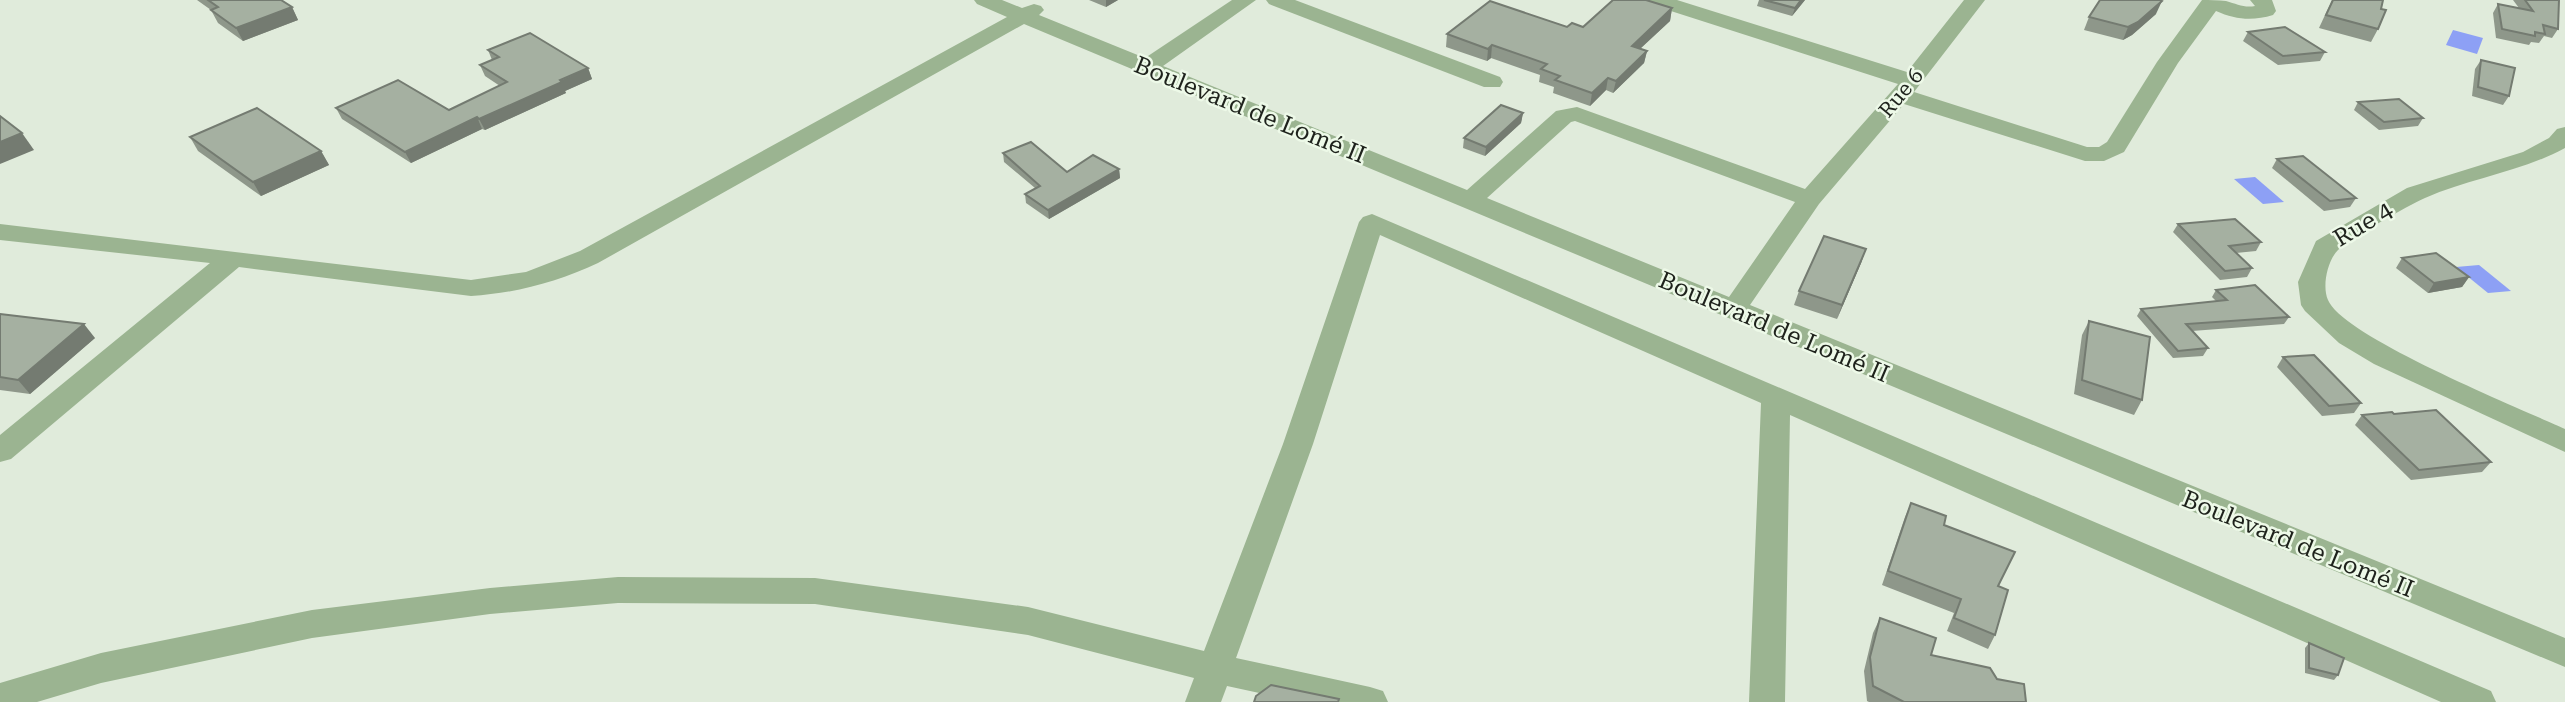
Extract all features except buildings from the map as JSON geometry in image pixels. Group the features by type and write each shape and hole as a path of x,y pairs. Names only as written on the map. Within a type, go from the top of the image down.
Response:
{"street":[{"name":"Boulevard de Lomé II","path":"984,0 1026,8 2565,653"},
{"path":"1153,63 1246,0"},
{"path":"1276,0 1492,82"},
{"path":"1656,0 2085,154 2104,154 2116,147 2168,62 2212,1 2223,8 2256,14 2266,11 2265,4 2260,0"},
{"name":"Rue 6","path":"1740,300 1816,191 1906,88 1975,0"},
{"path":"0,232 471,288 508,286 541,279 589,257 1026,8"},
{"path":"1475,195 1564,116 1577,114 1816,191"},
{"name":"Rue 4","path":"2565,134 2557,143 2531,157 2416,193 2384,211 2325,247 2311,282 2315,305 2349,337 2384,357 2565,441"},
{"name":"Boulevard de Lomé II","path":"1475,195 1740,300 2565,641"},
{"path":"1203,702 1213,668 1298,444 1372,222 1776,397 2434,691 2478,702"},
{"path":"0,451 233,258"},
{"path":"1767,702 1776,397"},
{"path":"0,698 101,668 313,624 490,601 618,590 815,591 1028,621 1213,668 1370,702"}],"water":[{"path":"2453,30 2483,38 2477,54 2446,45"},
{"path":"2255,177 2284,202 2263,204 2234,179"},
{"path":"2479,265 2511,291 2488,293 2456,267"}]}
